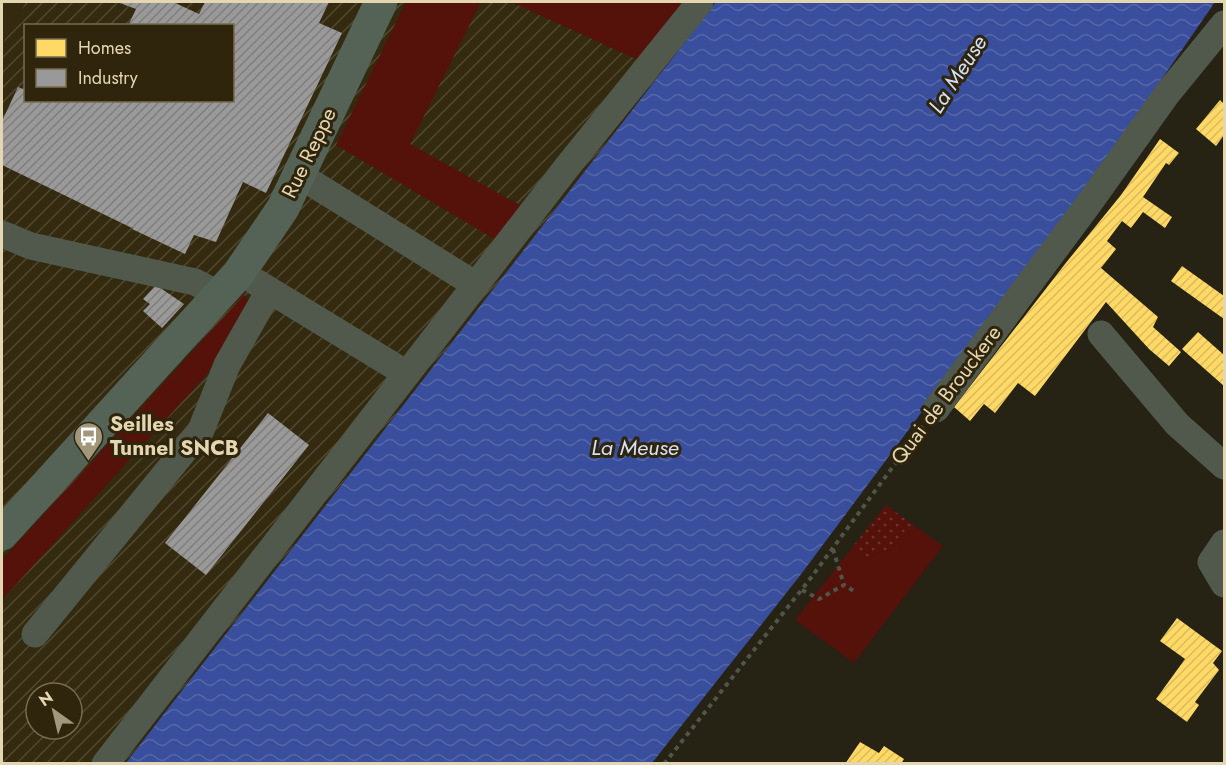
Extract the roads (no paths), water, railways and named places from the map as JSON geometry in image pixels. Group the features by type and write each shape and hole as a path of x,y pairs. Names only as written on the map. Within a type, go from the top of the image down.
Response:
{"main road":[{"name":"Rue Reppe","path":"2,534 230,284 283,208 381,2"}],"street":[{"path":"105,764 567,167 700,2"},
{"name":"Quai de Brouckere","path":"936,409 1167,94 1224,24"},
{"path":"299,176 476,285"},
{"path":"2,234 32,246 195,282 230,284 269,291 407,374"},
{"path":"35,634 201,430 227,365 269,291"},
{"path":"1101,334 1177,424 1224,466"}],"water":[{"name":"La Meuse","path":"716,2 1215,2 1064,221 802,573 652,763 125,764"}],"place":[{"name":"Seilles Tunnel SNCB","path":"89,462"}]}
